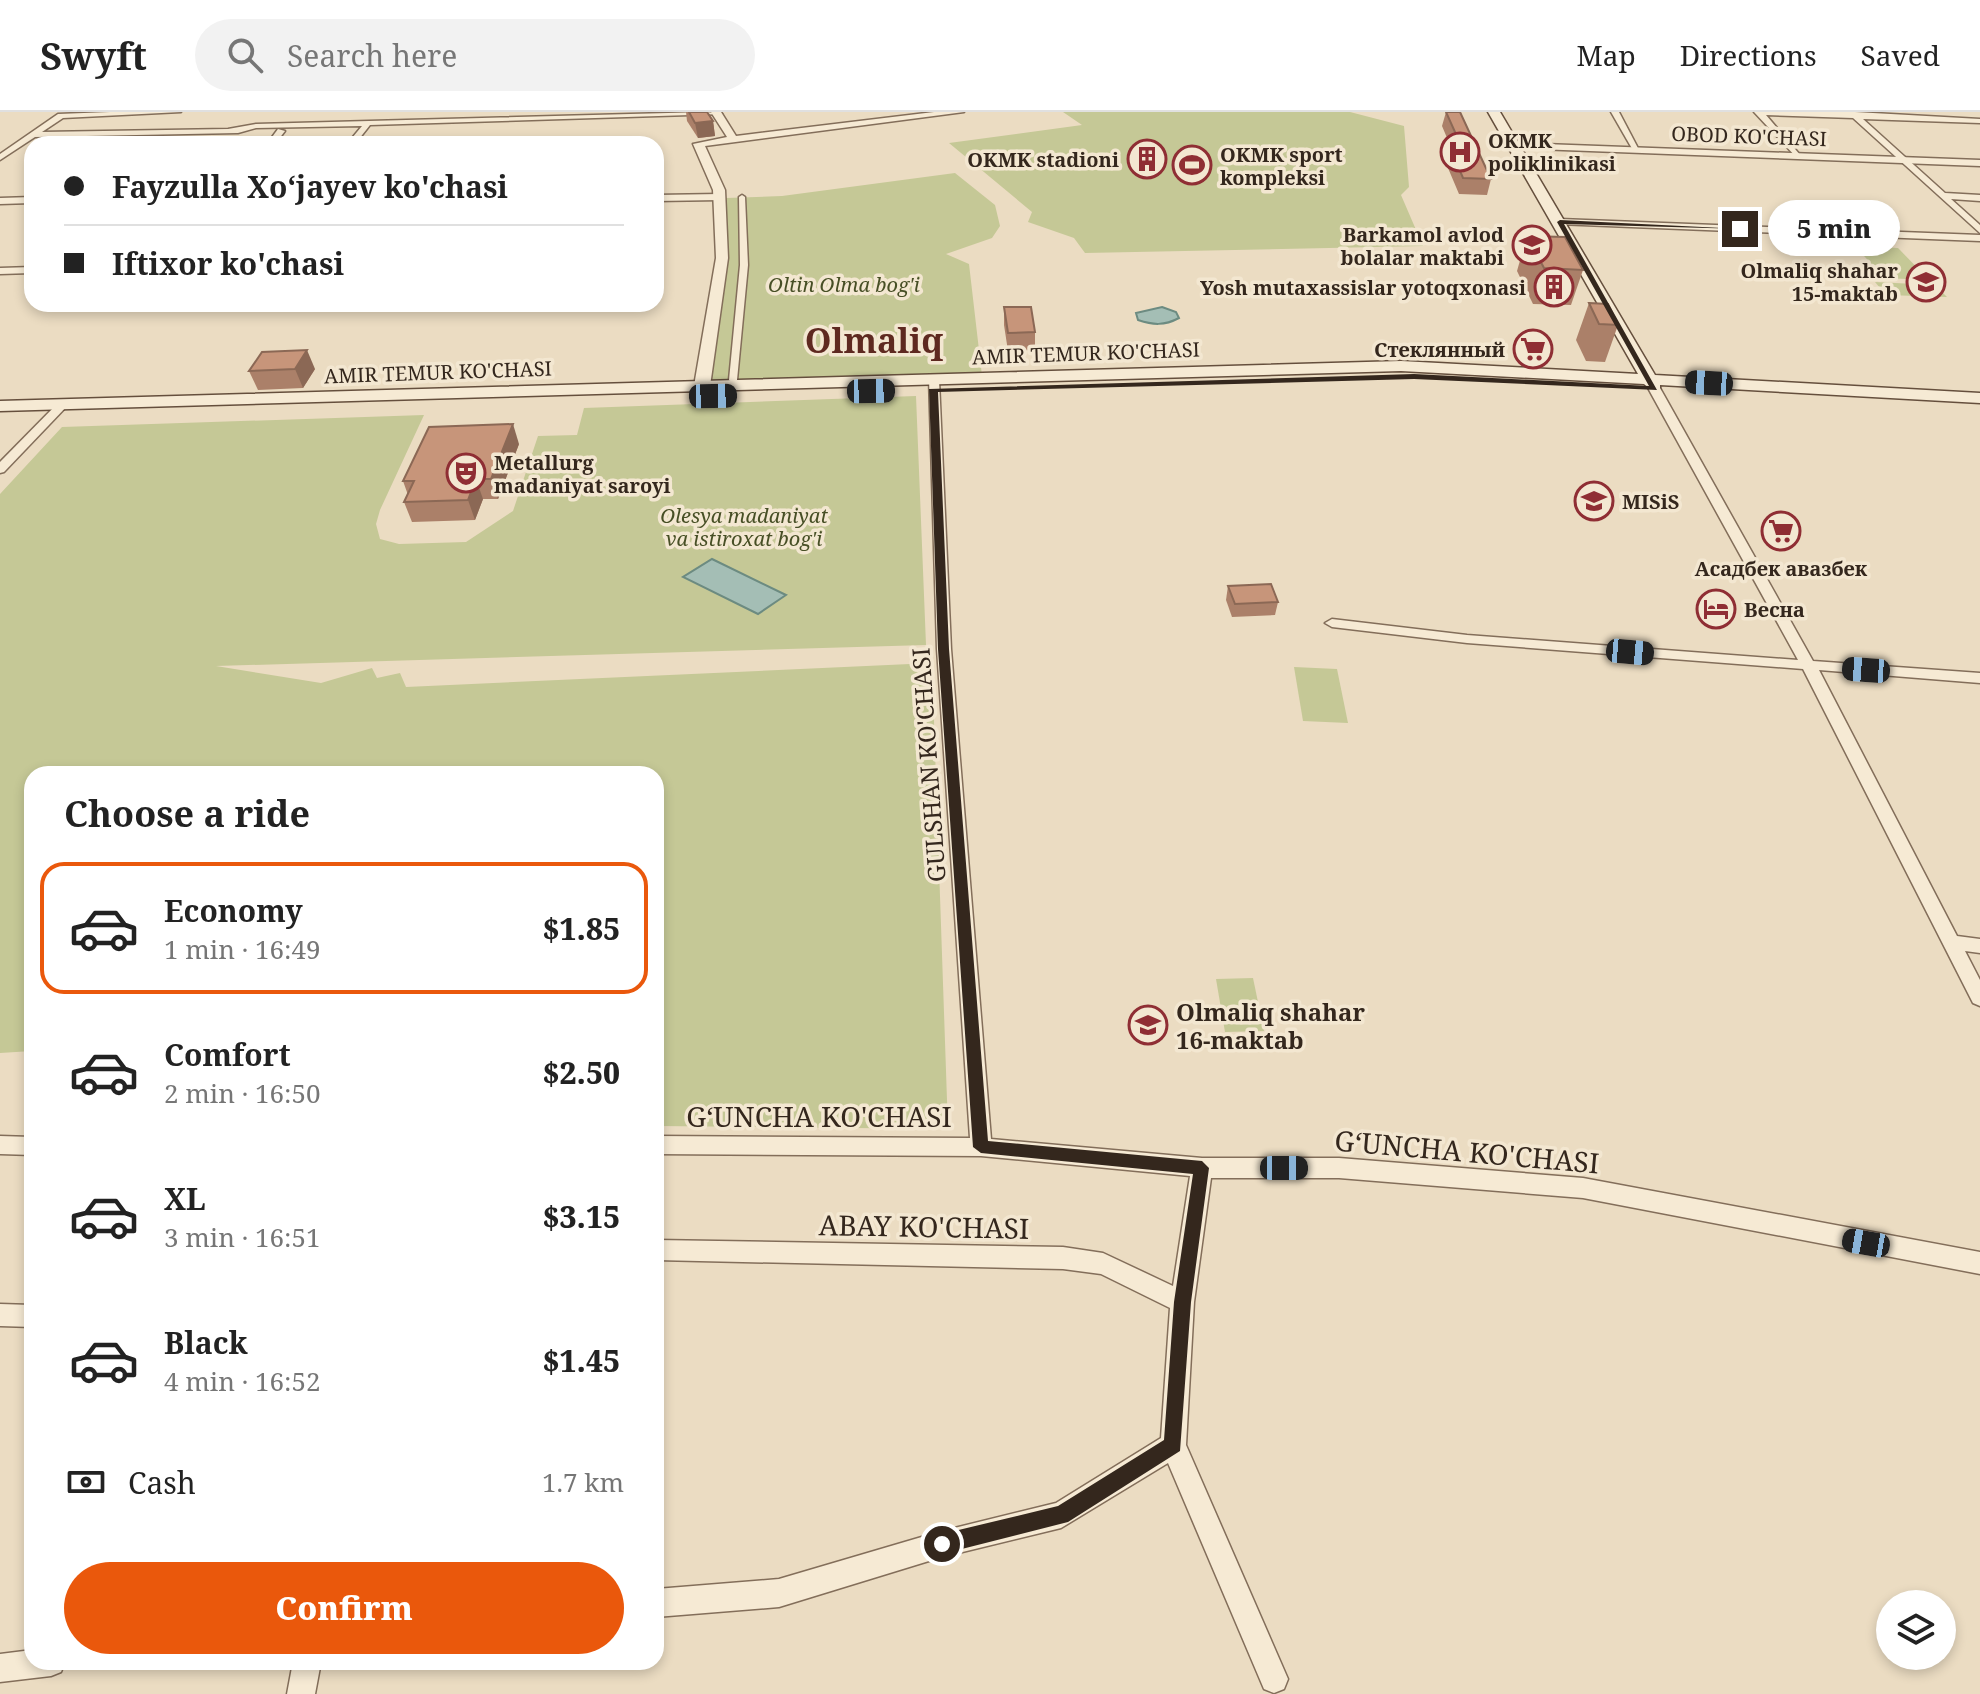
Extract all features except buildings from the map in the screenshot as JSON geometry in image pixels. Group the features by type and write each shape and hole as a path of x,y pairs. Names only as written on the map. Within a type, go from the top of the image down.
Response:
{"main road":[{"path":"1494,112 1652,384"},
{"name":"AMIR TEMUR KO'CHASI","path":"590,394 702,386 1414,377 1980,398"},
{"name":"AMIR TEMUR KO'CHASI","path":"0,417 57,410 933,384"},
{"name":"AMIR TEMUR KO'CHASI","path":"1652,384 1980,405"},
{"name":"AMIR TEMUR KO'CHASI","path":"0,406 57,410"}],"street":[{"path":"33,135 61,116 177,112"},
{"path":"411,123 419,112"},
{"path":"702,386 722,258 720,197 698,144 959,112"},
{"path":"1615,112 1637,150"},
{"path":"1760,112 1980,121"},
{"path":"1760,112 1797,156"},
{"path":"229,131 256,126 717,113 733,139"},
{"path":"1853,114 1980,230"},
{"path":"357,136 368,123"},
{"path":"33,135 281,131 277,136"},
{"path":"0,158 24,141"},
{"name":"OBOD KO'CHASI","path":"1516,146 1980,163"},
{"path":"1943,196 1980,198"},
{"path":"664,198 720,197"},
{"path":"733,380 744,265 742,197"},
{"path":"0,201 24,200"},
{"path":"1560,222 1980,238"},
{"path":"0,271 24,270"},
{"name":"GULSHAN KO'CHASI","path":"933,384 944,649 981,1147"},
{"path":"1652,384 1809,666 1980,998"},
{"path":"0,469 57,410"},
{"path":"1332,623 1467,639 1980,678"},
{"path":"1953,943 1980,946"},
{"path":"0,1145 24,1146"},
{"name":"G‘UNCHA KO'CHASI","path":"664,1145 981,1147 1202,1168 1339,1168 1583,1188 1980,1263"},
{"path":"1202,1168 1182,1302 1173,1445 1274,1679"},
{"name":"ABAY KO'CHASI","path":"664,1250 1063,1258 1103,1264 1182,1302"},
{"path":"0,1315 24,1316"},
{"path":"664,1602 779,1593 942,1544 1061,1515 1173,1445"},
{"path":"0,1668 24,1665"},
{"path":"301,1694 306,1670"}],"green space":[{"name":"OKMK sport kompleksi","path":"1063,112 1350,112 1404,126 1409,187 1401,195 1423,246 1085,253 1074,238 1028,222 1032,212 949,143 1082,125"},
{"name":"Oltin Olma bog'i","path":"955,173 995,205 1000,226 992,238 946,254 969,264 982,376 710,384 728,265 726,198 782,196"},
{"path":"1855,246 1898,248 1929,280 1884,278"},
{"path":"1875,282 1935,285 1947,297 1886,295"},
{"name":"Olesya madaniyat va istiroxat bog'i","path":"916,396 926,645 216,666 321,683 372,668 377,678 400,673 406,687 932,663 948,1129 664,1126 664,766 24,766 24,1052 0,1053 0,494 62,427 424,415 380,510 376,524 380,539 399,544 466,542 513,511 538,436 577,435 584,408"},
{"path":"1294,667 1337,669 1348,723 1303,721"},
{"path":"1253,978 1264,1031 1225,1032 1216,979"}],"water":[{"path":"1162,307 1176,312 1179,318 1158,324 1138,320 1136,313"},
{"path":"712,559 786,595 758,614 683,577"}],"place":[{"name":"OKMK poliklinikasi","path":"1460,152"},
{"name":"OKMK stadioni","path":"1147,159"},
{"name":"OKMK sport kompleksi","path":"1192,165"},
{"name":"Barkamol avlod bolalar maktabi","path":"1532,245"},
{"name":"Olmaliq shahar 15-maktab","path":"1926,282"},
{"name":"Yosh mutaxassislar yotoqxonasi","path":"1554,287"},
{"name":"Стеклянный","path":"1533,349"},
{"name":"Metallurg madaniyat saroyi","path":"466,473"},
{"name":"MISiS","path":"1594,501"},
{"name":"Асадбек авазбек","path":"1781,531"},
{"name":"Весна","path":"1716,609"},
{"name":"Olmaliq shahar 16-maktab","path":"1148,1025"}],"district":[{"name":"Olmaliq","path":"874,340"}],"route":[{"path":"942,1544 1061,1515 1173,1445 1182,1302 1202,1168 981,1147 944,649 933,389 1414,377 1654,388 1560,222 1740,229"}]}
